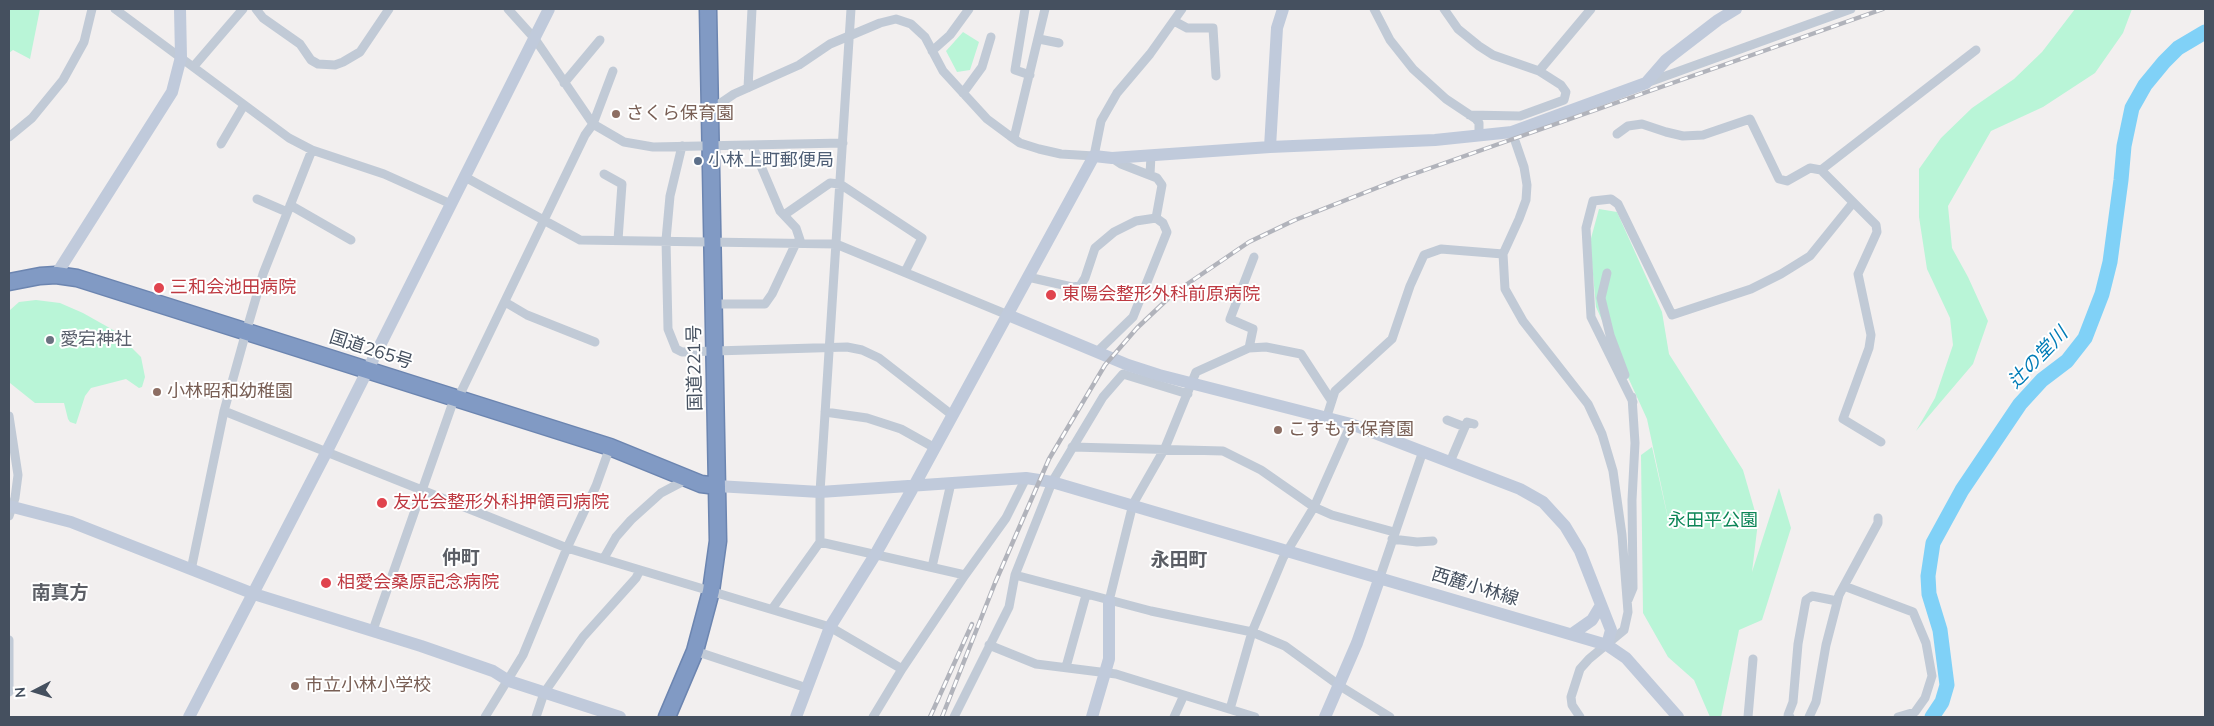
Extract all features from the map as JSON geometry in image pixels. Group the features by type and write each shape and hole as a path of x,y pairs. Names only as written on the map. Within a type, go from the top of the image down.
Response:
{"highway":[{"name":"国道221号","path":"667,717 695,651 711,591 718,541 708,9"},
{"name":"国道265号","path":"9,282 56,275 106,287 610,447 701,484 717,486"}],"street":[{"path":"9,137 32,118 63,80 84,42 92,9"},
{"path":"115,9 148,35 194,66 276,130 312,150 384,174 451,204"},
{"path":"56,275 166,104 178,76 181,57 180,9"},
{"path":"194,66 242,9"},
{"path":"256,9 263,18 300,44 310,60 326,65 344,62 360,52 389,9"},
{"path":"508,9 535,39 593,124 624,142 653,147 843,143"},
{"path":"189,717 327,451 550,9"},
{"path":"748,88 752,9"},
{"path":"772,609 820,542 820,492 851,9"},
{"path":"932,51 950,35 969,9"},
{"path":"1025,9 1015,70 1030,75"},
{"path":"1014,138 1045,9"},
{"path":"796,717 830,627 875,555 914,486 1094,156 1101,121 1117,93 1150,54 1182,9"},
{"path":"1270,147 1277,28 1283,9"},
{"path":"1374,9 1390,40 1413,69 1432,88 1479,123 1479,135"},
{"path":"1444,9 1458,29 1479,46 1493,55 1539,71 1561,85 1566,92 1564,100 1520,116 1469,114"},
{"path":"1539,71 1591,9"},
{"path":"1646,83 1666,60 1718,20 1736,9"},
{"path":"710,111 734,94 790,70 830,44 880,23 896,19 912,24 925,37 943,71 987,119 1014,138 1030,146 1061,154 1112,158 1270,147 1436,140 1512,132 1851,9"},
{"path":"1174,21 1187,28 1213,28 1216,76"},
{"path":"963,93 982,67 991,37"},
{"path":"564,83 600,40"},
{"path":"1038,40 1059,43"},
{"path":"1821,170 1976,50"},
{"path":"373,630 421,489 456,398 506,302 585,135 593,124 613,71"},
{"path":"221,144 244,105"},
{"path":"1617,134 1628,126 1642,124 1683,136 1703,135 1750,119 1779,179 1787,182 1810,168 1821,170 1852,204 1876,225 1877,232 1858,274 1871,334 1869,348 1843,419 1881,442"},
{"path":"1512,132 1524,167 1527,185 1521,213 1503,254 1506,288 1523,321 1588,404 1602,434 1613,471 1622,535 1628,600 1628,612 1624,630 1588,659 1580,669 1571,697 1572,706 1580,717"},
{"path":"714,304 765,304 798,243 796,228 780,210 752,145"},
{"path":"682,146 670,196 666,240 668,329 676,349 682,352 847,347 862,350 879,358 952,415"},
{"path":"191,570 224,411 246,332 263,274 312,150"},
{"path":"1150,175 1151,155"},
{"path":"1112,158 1121,164 1157,178 1162,185 1156,218"},
{"path":"604,174 622,184 618,240"},
{"path":"465,176 580,240 836,244 1190,389"},
{"path":"784,215 830,183 840,184 922,238 905,272"},
{"path":"257,199 289,209 350,240"},
{"path":"1634,402 1590,318 1586,228 1593,201 1611,199 1618,204 1672,315 1750,288 1782,274 1810,256 1852,204"},
{"path":"1028,277 1072,287 1080,286 1085,278 1095,248 1114,232 1136,221 1156,218 1163,223 1167,232 1133,317 1098,352"},
{"path":"1327,416 1335,391 1392,339 1410,286 1424,255 1441,249 1503,254"},
{"path":"1249,348 1254,329 1230,319 1254,257"},
{"path":"1607,272 1601,298 1610,335 1634,402 1633,588 1628,600"},
{"path":"506,302 527,315 594,342"},
{"path":"1092,717 1106,673 1110,649 1107,612 1133,504 1165,448 1196,372 1249,348 1266,347 1301,354 1331,400"},
{"path":"954,717 1009,607 1015,575 1052,482 1103,398 1121,375 1126,374 1190,389 1327,416 1520,489 1543,502 1565,526 1580,551 1611,630 1607,645"},
{"path":"224,411 567,548 830,627 902,669"},
{"path":"825,412 867,418 901,429 935,448"},
{"path":"9,416 18,475 10,509 71,522 254,594 373,630 493,671 509,681 620,717"},
{"path":"1447,420 1470,426 1450,462"},
{"path":"1230,709 1252,632 1288,550 1314,507 1351,424"},
{"path":"485,717 509,681 523,655 567,548 596,486 610,447"},
{"path":"1072,447 1223,451 1261,470 1314,507 1332,515 1393,536 1417,542 1433,541"},
{"path":"1325,717 1358,643 1423,451"},
{"path":"604,558 616,537 640,510 661,492 680,483 683,476"},
{"path":"873,717 902,669 1006,518 1026,478"},
{"name":"西麓小林線","path":"717,486 820,492 1026,478 1052,482 1133,504 1607,645 1626,658 1678,717"},
{"path":"932,567 951,483"},
{"path":"1809,717 1816,702 1826,645 1837,601 1878,523 1878,518"},
{"path":"820,542 965,575"},
{"path":"536,717 544,693 583,637 636,578 640,570"},
{"path":"1015,575 1086,595 1252,632 1285,646 1340,686 1390,717"},
{"path":"1844,586 1912,612 1926,643 1932,676 1925,698 1915,712 1898,717"},
{"path":"1066,667 1086,595"},
{"path":"1790,717 1788,715 1793,702 1798,644 1806,600 1812,596 1837,601"},
{"path":"1572,634 1592,620 1601,606"},
{"path":"9,640 9,692"},
{"path":"989,645 1036,664 1106,673 1255,717"},
{"path":"695,651 807,688"},
{"path":"1748,717 1753,659"},
{"path":"1174,717 1184,695"}],"green space":[{"path":"9,9 40,9 30,59 13,50 9,53"},
{"path":"2075,9 2132,9 2123,33 2095,73 2043,107 1991,131 1948,206 1952,248 1968,277 1988,321 1973,364 1916,431 1935,398 1953,345 1950,318 1927,269 1919,217 1919,169 1941,138 1972,108 2014,79 2042,52"},
{"path":"963,32 979,42 970,70 957,72 946,51"},
{"name":"永田平公園","path":"1599,209 1617,212 1662,312 1669,354 1743,470 1758,522 1752,572 1779,488 1791,528 1762,620 1739,630 1721,717 1710,717 1694,680 1668,657 1643,613 1641,455 1652,447 1671,532 1647,419 1596,307 1590,242"},
{"path":"36,300 60,303 83,313 115,331 141,357 145,377 142,387 139,388 126,379 91,388 85,396 76,424 68,419 64,403 35,403 10,383 10,310 19,302"}],"waterway":[{"name":"辻の堂川","path":"1932,717 1942,702 1947,685 1940,630 1929,594 1928,576 1933,543 1962,490 2020,404 2042,380 2067,361 2085,338 2102,294 2110,262 2124,146 2132,108 2145,85 2164,62 2178,48 2205,32"}],"railway":[{"path":"942,717 995,583 1049,459 1105,365 1137,328 1174,293 1249,242 1295,220 1402,178 1883,9"},
{"path":"930,717 972,624"}],"place":[{"name":"さくら保育園","path":"616,114"},
{"name":"小林上町郵便局","path":"698,161"},
{"name":"三和会池田病院","path":"159,288"},
{"name":"東陽会整形外科前原病院","path":"1051,295"},
{"name":"愛宕神社","path":"50,340"},
{"name":"小林昭和幼稚園","path":"157,392"},
{"name":"こすもす保育園","path":"1278,430"},
{"name":"友光会整形外科押領司病院","path":"382,503"},
{"name":"相愛会桑原記念病院","path":"326,583"},
{"name":"市立小林小学校","path":"295,686"}],"district":[{"name":"仲町","path":"461,558"},
{"name":"永田町","path":"1179,560"},
{"name":"南真方","path":"60,593"}]}
